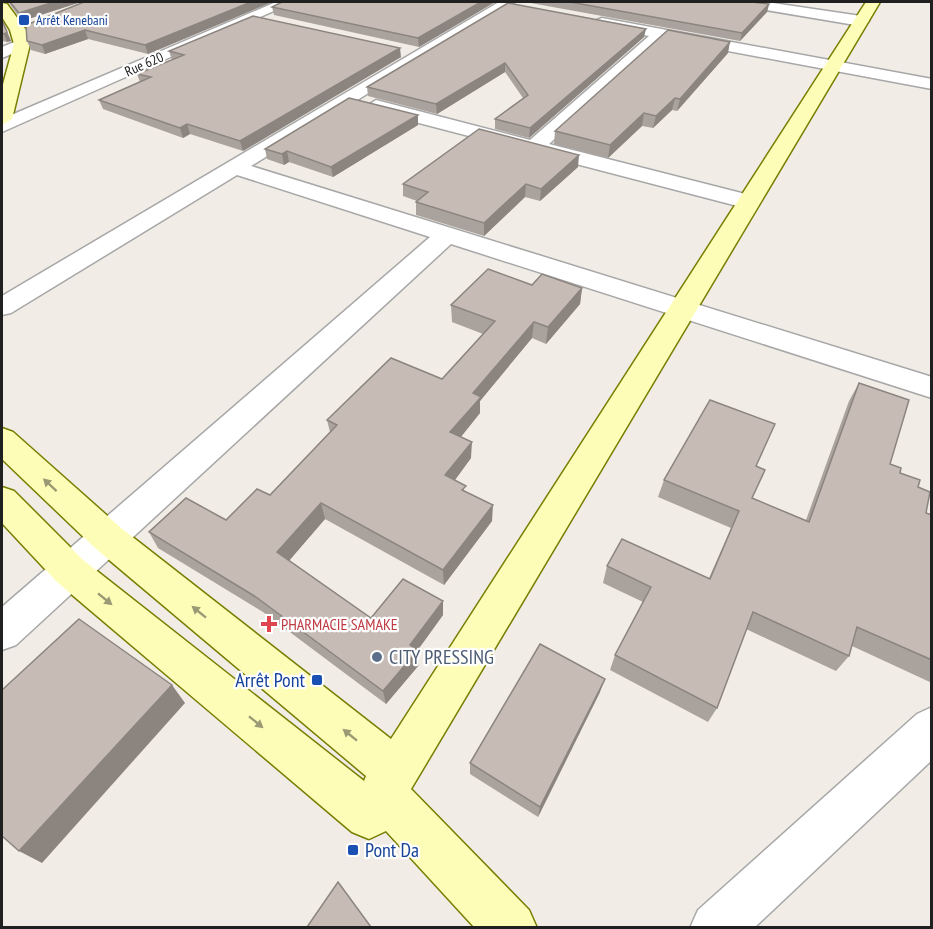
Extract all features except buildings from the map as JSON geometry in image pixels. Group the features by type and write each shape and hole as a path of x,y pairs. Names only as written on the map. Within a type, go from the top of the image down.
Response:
{"main road":[{"path":"2,7 22,33 2,118"},
{"path":"382,793 867,11"},
{"path":"2,440 382,793 511,927"},
{"path":"2,501 70,571 382,793"}],"street":[{"name":"Rue 620","path":"2,126 287,2"},
{"path":"742,2 867,11"},
{"path":"2,307 420,54 512,5"},
{"path":"252,17 274,22"},
{"path":"582,19 932,84"},
{"path":"2,53 22,33"},
{"path":"534,147 661,34"},
{"path":"398,49 420,54"},
{"path":"347,99 749,202"},
{"path":"234,167 932,388"},
{"path":"2,632 447,235"},
{"path":"716,927 932,729"}],"place":[{"name":"Arrêt Kenebani","path":"24,20"},
{"name":"PHARMACIE SAMAKE","path":"269,624"},
{"name":"CITY PRESSING","path":"377,657"},
{"name":"Arrêt Pont","path":"317,680"},
{"name":"Pont Da","path":"353,850"}]}
